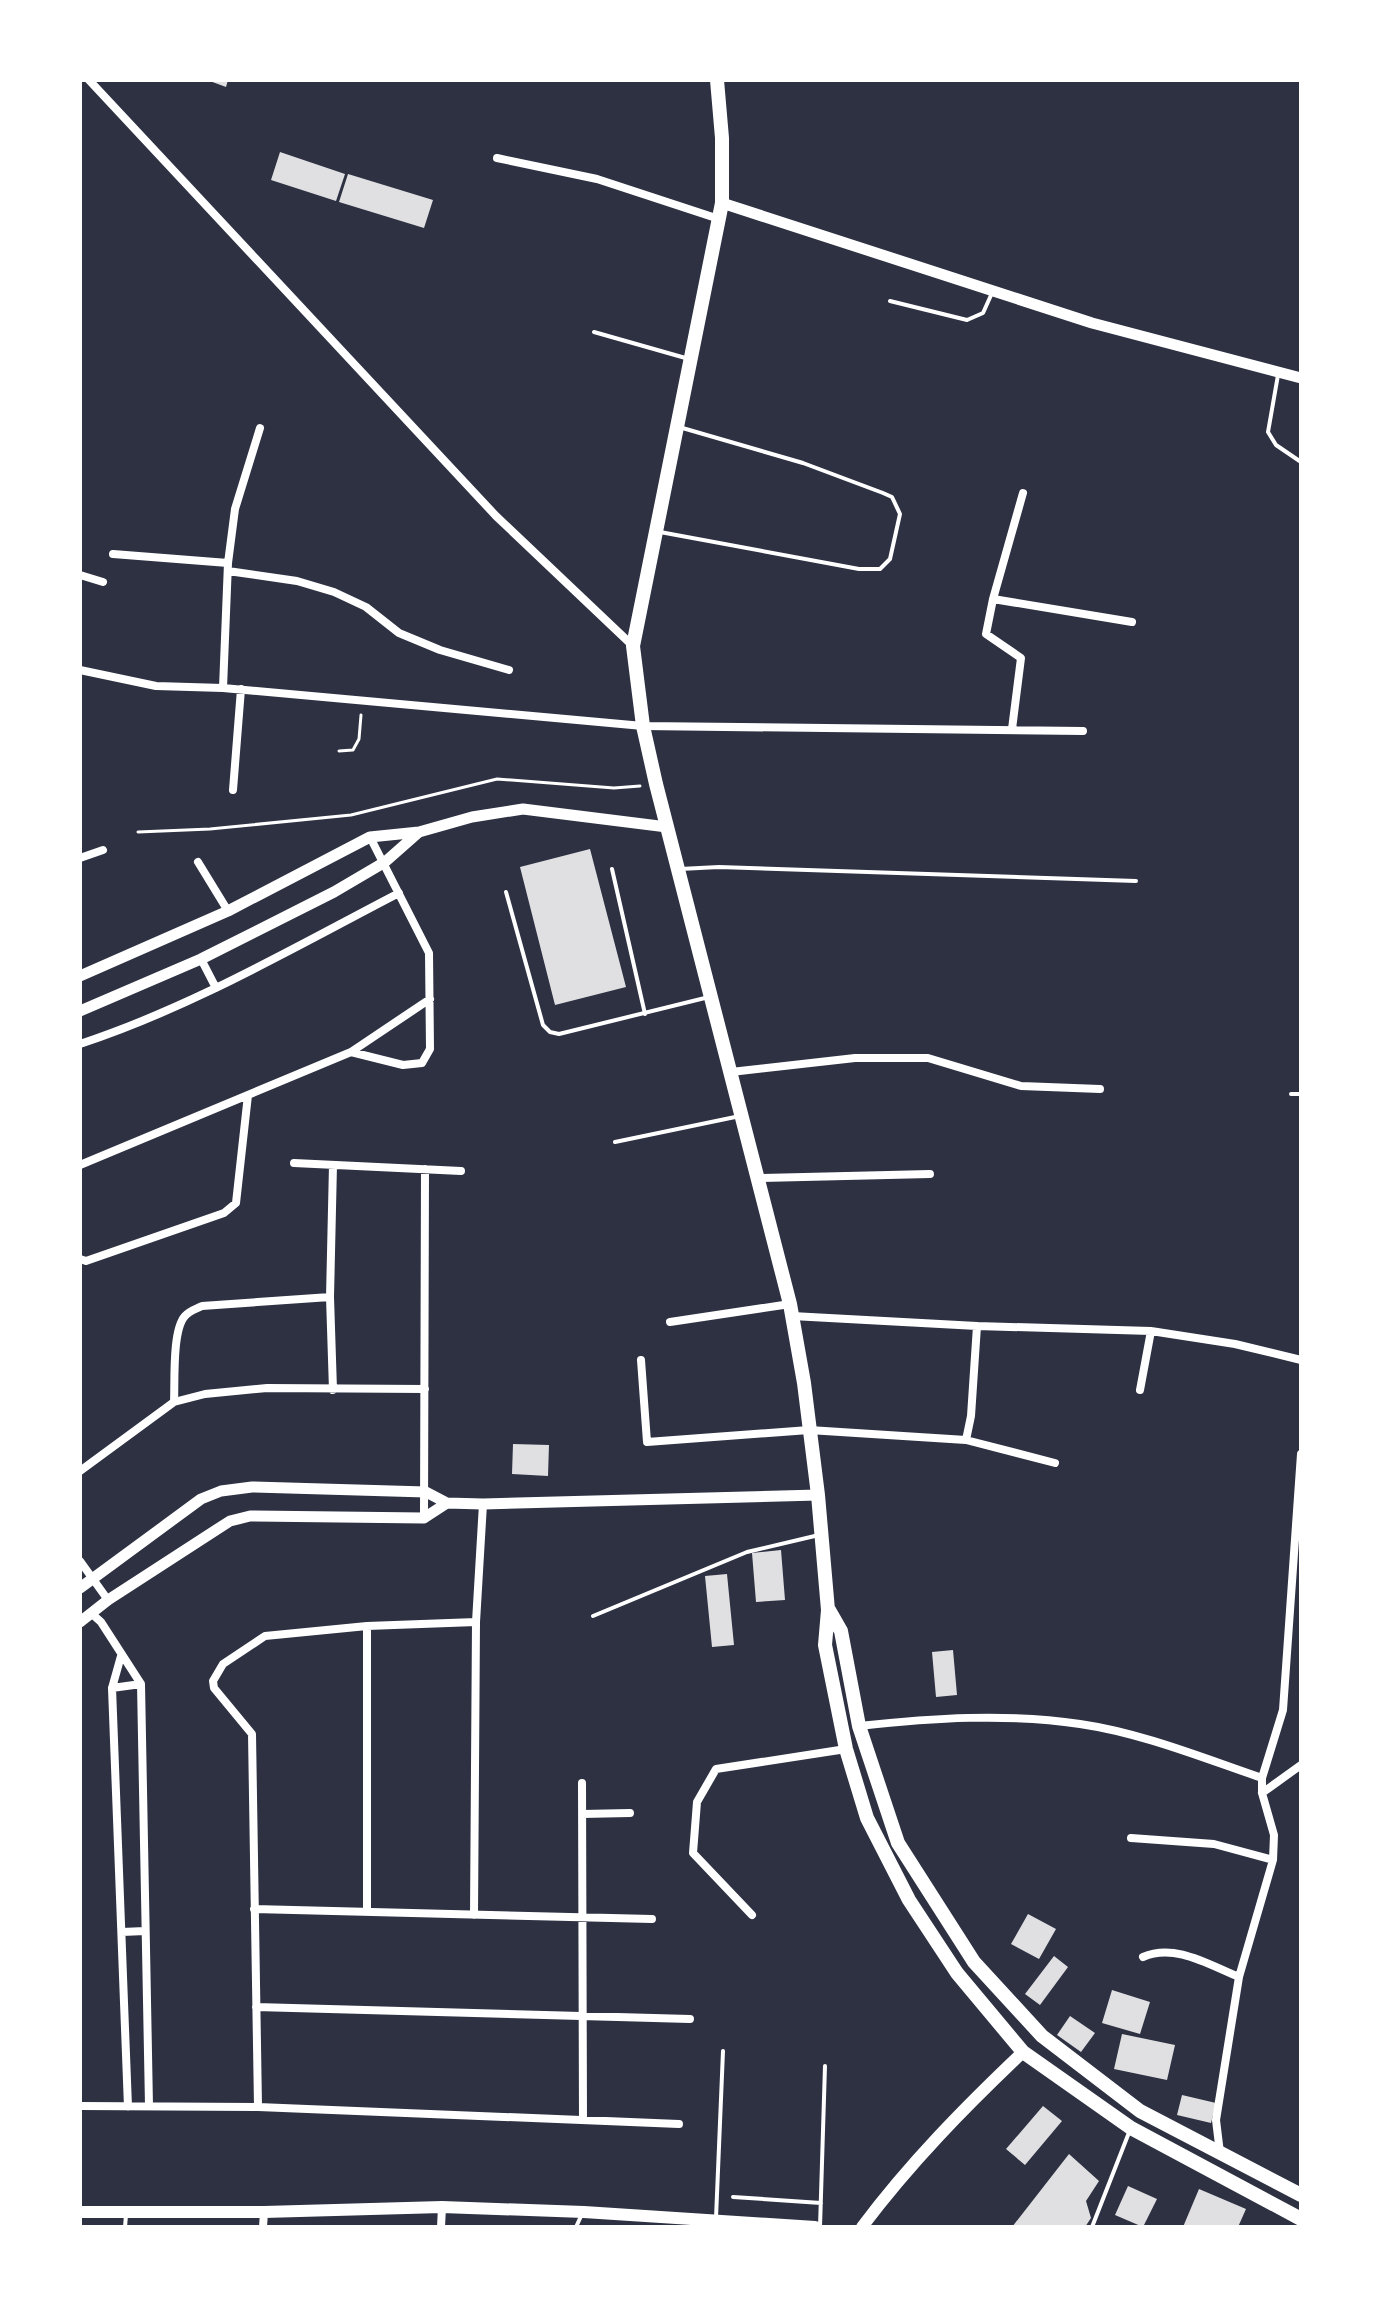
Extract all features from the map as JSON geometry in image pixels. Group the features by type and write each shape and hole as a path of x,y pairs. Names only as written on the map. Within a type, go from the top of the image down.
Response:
{"main road":[{"path":"717,80 722,138 722,203 633,646 643,726 656,784 791,1310 818,1495 828,1610 825,1645 846,1749 867,1818 909,1900 957,1973 1023,2052 1131,2128 1301,2219"},
{"path":"828,1610 841,1631 859,1726 898,1843 974,1962 1042,2036 1140,2111 1301,2195"},
{"path":"957,1973 974,1962"},
{"path":"862,2227 899,2178 965,2107 1023,2052"},
{"path":"1131,2128 1140,2111"},
{"path":"80,2212 264,2212 442,2207 584,2212 817,2227"}],"street":[{"path":"89,80 496,516 633,646"},
{"path":"497,158 597,179 719,219"},
{"path":"722,203 1092,323 1301,378"},
{"path":"223,688 228,567 235,509 260,428"},
{"path":"1012,729 1021,658 986,634 1023,493"},
{"path":"113,554 228,567 297,581 334,592 366,607 399,633 440,650 509,670"},
{"path":"80,575 103,582"},
{"path":"993,599 1132,622"},
{"path":"80,670 156,686 241,689 643,726 1083,731"},
{"path":"233,790 241,689"},
{"path":"80,976 228,911 370,837 419,832 472,817 523,809 667,827"},
{"path":"80,1011 201,959 334,892 385,862 419,832"},
{"path":"351,1052 403,1065 422,1063 430,1049 429,953 370,837"},
{"path":"80,858 103,850"},
{"path":"198,862 228,911"},
{"path":"80,1044 137,1025 216,988 399,893"},
{"path":"201,959 216,988"},
{"path":"80,1165 351,1052 430,999"},
{"path":"731,1072 855,1058 928,1058 1021,1086 1100,1089"},
{"path":"80,1259 86,1261 224,1213 236,1203 248,1095"},
{"path":"294,1163 461,1171"},
{"path":"333,1165 330,1297 333,1390"},
{"path":"424,1518 425,1169"},
{"path":"758,1178 930,1174"},
{"path":"174,1402 178,1331 185,1315 202,1306 330,1297"},
{"path":"670,1322 791,1310 977,1326 1151,1331 1235,1344 1301,1360"},
{"path":"966,1440 971,1416 977,1326"},
{"path":"1140,1390 1151,1331"},
{"path":"641,1360 647,1442 809,1430 966,1440 1055,1463"},
{"path":"80,1471 174,1402 205,1394 267,1388 425,1389"},
{"path":"1220,2153 1216,2120 1239,1977 1273,1860 1274,1835 1262,1793 1262,1778 1283,1710 1296,1611 1301,1454"},
{"path":"80,1588 201,1499 221,1491 252,1487 426,1492 447,1503 483,1504 818,1495"},
{"path":"80,1622 108,1600 230,1521 250,1516 424,1518 447,1503"},
{"path":"474,1915 476,1622 483,1504"},
{"path":"80,1561 108,1600"},
{"path":"91,1613 101,1622 141,1684 149,2106"},
{"path":"258,2107 252,1734 214,1688 213,1681 223,1664 265,1636 367,1626 476,1622"},
{"path":"367,1626 367,1911"},
{"path":"121,1656 112,1688 128,2107"},
{"path":"112,1688 141,1684"},
{"path":"859,1726 985,1716 1081,1724 1170,1746 1262,1778"},
{"path":"752,1915 693,1853 697,1802 716,1769 846,1749"},
{"path":"1262,1793 1301,1765"},
{"path":"582,1783 583,2120"},
{"path":"582,1814 630,1813"},
{"path":"1131,1838 1214,1844 1273,1860"},
{"path":"254,1909 652,1919"},
{"path":"122,1932 145,1931"},
{"path":"1143,1957 1158,1951 1175,1952 1239,1977"},
{"path":"256,2007 690,2019"},
{"path":"80,2106 258,2107 679,2124"},
{"path":"441,2227 442,2207"},
{"path":"263,2227 264,2212"}],"lane":[{"path":"890,301 967,320 983,313 993,291"},
{"path":"594,332 691,360"},
{"path":"1279,373 1268,432 1276,445 1301,462"},
{"path":"658,531 859,569 880,569 890,559 900,514 892,497 883,493 803,463 678,427"},
{"path":"678,869 734,867 1136,881"},
{"path":"612,869 645,1014"},
{"path":"506,892 543,1025 550,1032 559,1034 711,996"},
{"path":"1291,1094 1301,1094"},
{"path":"615,1142 742,1116"},
{"path":"593,1616 747,1552 822,1535"},
{"path":"716,2221 723,2051"},
{"path":"817,2227 821,2203 825,2066"},
{"path":"1092,2227 1131,2128"},
{"path":"733,2197 821,2203"},
{"path":"125,2227 126,2212"},
{"path":"576,2227 584,2212"}],"path":[{"path":"339,751 353,750 359,739 362,699"},
{"path":"138,832 210,829 351,815 497,779 614,788 656,784"}],"building":[{"path":"207,80 228,80 226,87"},
{"path":"280,152 345,174 336,201 271,180"},
{"path":"348,174 433,200 424,228 339,202"},
{"path":"590,849 626,987 555,1005 520,867"},
{"path":"513,1444 549,1445 548,1476 512,1474"},
{"path":"781,1550 785,1600 756,1602 752,1553"},
{"path":"727,1574 734,1645 712,1647 705,1576"},
{"path":"953,1650 957,1695 936,1697 932,1652"},
{"path":"1028,1914 1056,1929 1039,1959 1011,1944"},
{"path":"1054,1956 1068,1967 1040,2005 1025,1994"},
{"path":"1112,1990 1150,2002 1140,2034 1102,2023"},
{"path":"1070,2016 1095,2033 1081,2052 1057,2035"},
{"path":"1122,2034 1175,2045 1167,2080 1114,2069"},
{"path":"1182,2095 1216,2103 1211,2123 1177,2115"},
{"path":"1043,2106 1062,2121 1025,2165 1006,2149"},
{"path":"1069,2154 1099,2181 1086,2201 1091,2218 1085,2227 1012,2227"},
{"path":"1128,2186 1157,2199 1143,2227 1115,2215"},
{"path":"1199,2189 1246,2209 1238,2227 1183,2227"}]}
